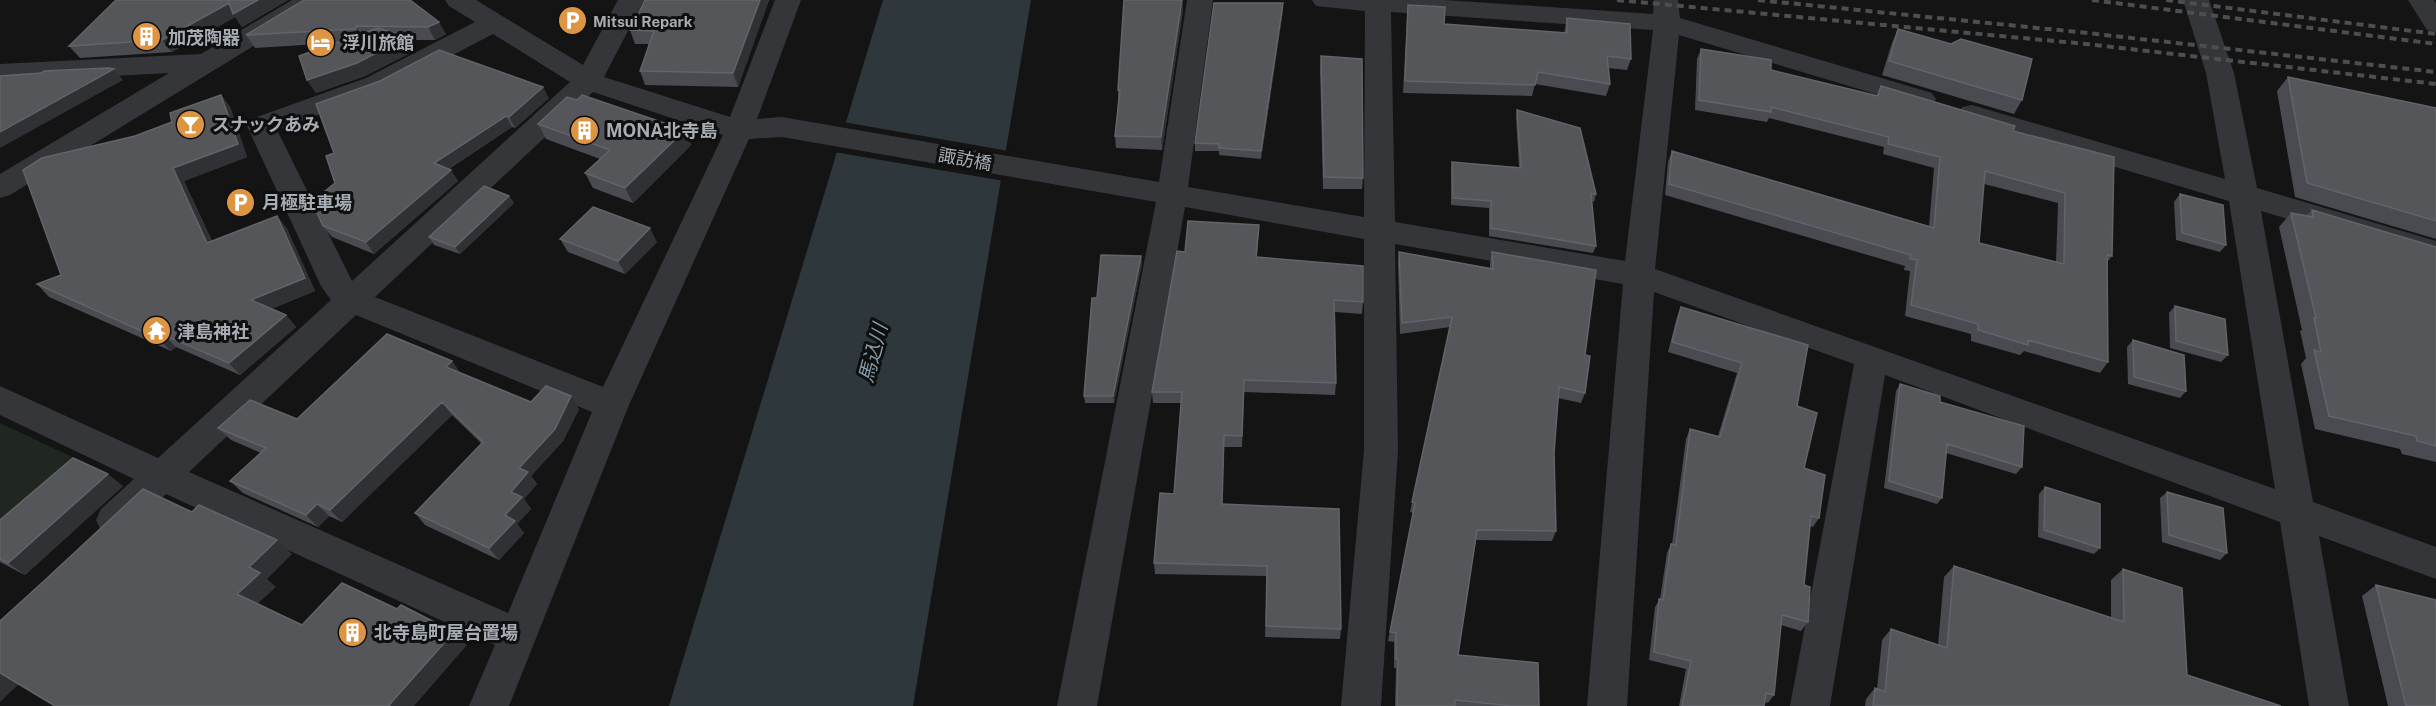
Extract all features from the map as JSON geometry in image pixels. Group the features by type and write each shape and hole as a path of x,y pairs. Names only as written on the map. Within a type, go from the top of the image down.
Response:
{"street":[{"path":"0,188 310,0"},
{"path":"458,0 588,81 739,130"},
{"path":"94,539 588,81 631,0"},
{"path":"489,706 612,405 739,130 788,0"},
{"path":"1077,706 1160,194 1200,0"},
{"path":"1325,0 1378,4 1666,12 2243,195 2436,252"},
{"path":"2196,0 2220,74 2243,195 2329,706"},
{"path":"2421,0 2436,24"},
{"path":"1361,706 1381,450 1378,4"},
{"path":"1607,706 1639,276 1666,12"},
{"path":"495,22 376,84 261,126 337,286 351,300 612,405"},
{"path":"48,70 73,47"},
{"path":"0,73 206,63"},
{"name":"諏訪橋","path":"739,130 782,127 1639,276 1872,357 2436,563"},
{"path":"1810,706 1872,357"},
{"path":"0,400 162,476 517,636"}],"shaded area":[{"path":"0,423 85,463 0,536"}],"water":[{"name":"馬込川","path":"883,0 1031,0 913,706 669,706"}],"pier":[{"path":"843,122 1009,151 1004,181 834,152"}],"building":[{"path":"116,0 258,0 233,14 229,3 162,40 69,46"},
{"path":"304,0 410,0 439,22 428,27 356,26 356,29 246,35"},
{"path":"645,0 760,0 733,73 640,71 654,31 630,30"},
{"path":"1124,0 1182,0 1161,137 1115,136 1120,90 1118,90"},
{"path":"1214,3 1283,3 1261,151 1219,148 1219,144 1195,143"},
{"path":"1408,5 1445,7 1444,24 1567,33 1567,18 1630,24 1631,59 1607,56 1610,84 1538,72 1535,85 1405,81"},
{"path":"378,28 407,37 357,63 307,80 299,56"},
{"path":"1898,29 1951,44 1961,39 2032,59 2022,100 1889,61"},
{"path":"1701,49 1771,60 1771,70 1878,96 1881,86 2015,126 2013,131 2114,157 2112,256 2107,255 2108,362 2028,340 2028,345 1978,330 1978,324 1911,305 1917,260 1910,259 1911,255 1669,184 1672,151 1934,228 1940,157 1888,144 1889,137 1771,107 1771,112 1699,100","holes":["1985,171 2065,193 2064,264 1979,243"]},
{"path":"439,50 543,87 509,117 506,116 434,163 451,170 366,242 323,226 312,202 335,183 326,156 334,153 316,104 380,81"},
{"path":"1321,56 1362,59 1363,178 1324,177"},
{"path":"114,69 0,132 0,76"},
{"path":"2288,77 2436,108 2436,221 2307,183"},
{"path":"221,95 238,144 173,168 207,243 277,216 305,278 251,300 286,315 229,363 164,335 159,339 37,284 61,275 23,170 42,158 135,136 172,122 170,113"},
{"path":"582,95 685,130 625,188 585,173 610,150 538,124 567,97 577,100"},
{"path":"1517,110 1580,128 1596,194 1591,194 1596,246 1491,228 1491,201 1453,198 1452,162 1521,168"},
{"path":"484,186 509,196 455,247 429,237"},
{"path":"2180,194 2223,205 2226,245 2182,233"},
{"path":"593,207 650,228 618,261 560,239"},
{"path":"2312,210 2436,247 2436,446 2417,441 2416,436 2329,416 2314,350 2321,352 2314,318 2316,318 2291,213 2313,217"},
{"path":"1188,221 1259,225 1256,257 1363,266 1363,302 1334,300 1336,383 1244,380 1242,436 1224,435 1222,504 1339,509 1341,629 1266,626 1267,566 1154,563 1160,493 1174,494 1182,392 1152,392 1177,251 1185,252"},
{"path":"1399,252 1493,269 1492,252 1596,270 1585,355 1590,356 1585,393 1559,387 1554,453 1556,531 1477,530 1458,655 1538,663 1539,706 1513,706 1455,700 1455,706 1397,706 1396,633 1390,632 1415,503 1412,502 1452,317 1402,323"},
{"path":"1101,255 1141,256 1113,396 1084,396 1092,298 1097,298"},
{"path":"2175,306 2225,319 2228,355 2176,341"},
{"path":"1681,307 1808,345 1797,406 1817,413 1804,468 1825,475 1819,518 1811,516 1804,585 1810,587 1808,622 1782,615 1774,695 1766,693 1764,706 1682,706 1691,661 1654,652 1659,599 1663,600 1671,544 1676,545 1690,429 1720,437 1742,363 1672,342"},
{"path":"387,334 452,361 446,367 531,402 546,386 571,396 555,429 519,468 528,472 511,492 522,497 505,515 515,521 489,548 415,513 483,442 442,402 330,510 317,504 306,515 230,481 266,448 218,428 250,400 297,419"},
{"path":"2133,340 2184,355 2186,391 2134,377"},
{"path":"1900,384 1940,396 1940,402 2024,426 2022,467 1947,444 1942,498 1889,481"},
{"path":"73,458 108,474 8,563 0,559 0,520"},
{"path":"2045,487 2100,504 2100,548 2044,530"},
{"path":"143,489 192,512 199,505 277,540 249,567 260,573 237,594 302,625 342,583 397,609 401,605 454,632 390,706 55,706 0,673 0,621"},
{"path":"2167,492 2223,508 2227,553 2169,535"},
{"path":"1954,566 2124,622 2123,569 2182,588 2187,675 2281,706 1873,706 1875,688 1885,692 1891,629 1947,648"},
{"path":"2376,585 2436,600 2436,706 2406,706"}],"railway":[{"path":"1617,0 2086,44 2436,84"},
{"path":"1758,0 2078,32 2436,72"},
{"path":"2092,0 2436,44"},
{"path":"2166,0 2436,34"}],"place":[{"name":"Mitsui Repark","path":"572,21"},
{"name":"加茂陶器","path":"147,37"},
{"name":"浮川旅館","path":"321,42"},
{"name":"スナックあみ","path":"191,124"},
{"name":"MONA北寺島","path":"585,130"},
{"name":"月極駐車場","path":"241,202"},
{"name":"津島神社","path":"156,331"},
{"name":"北寺島町屋台置場","path":"353,632"}]}
